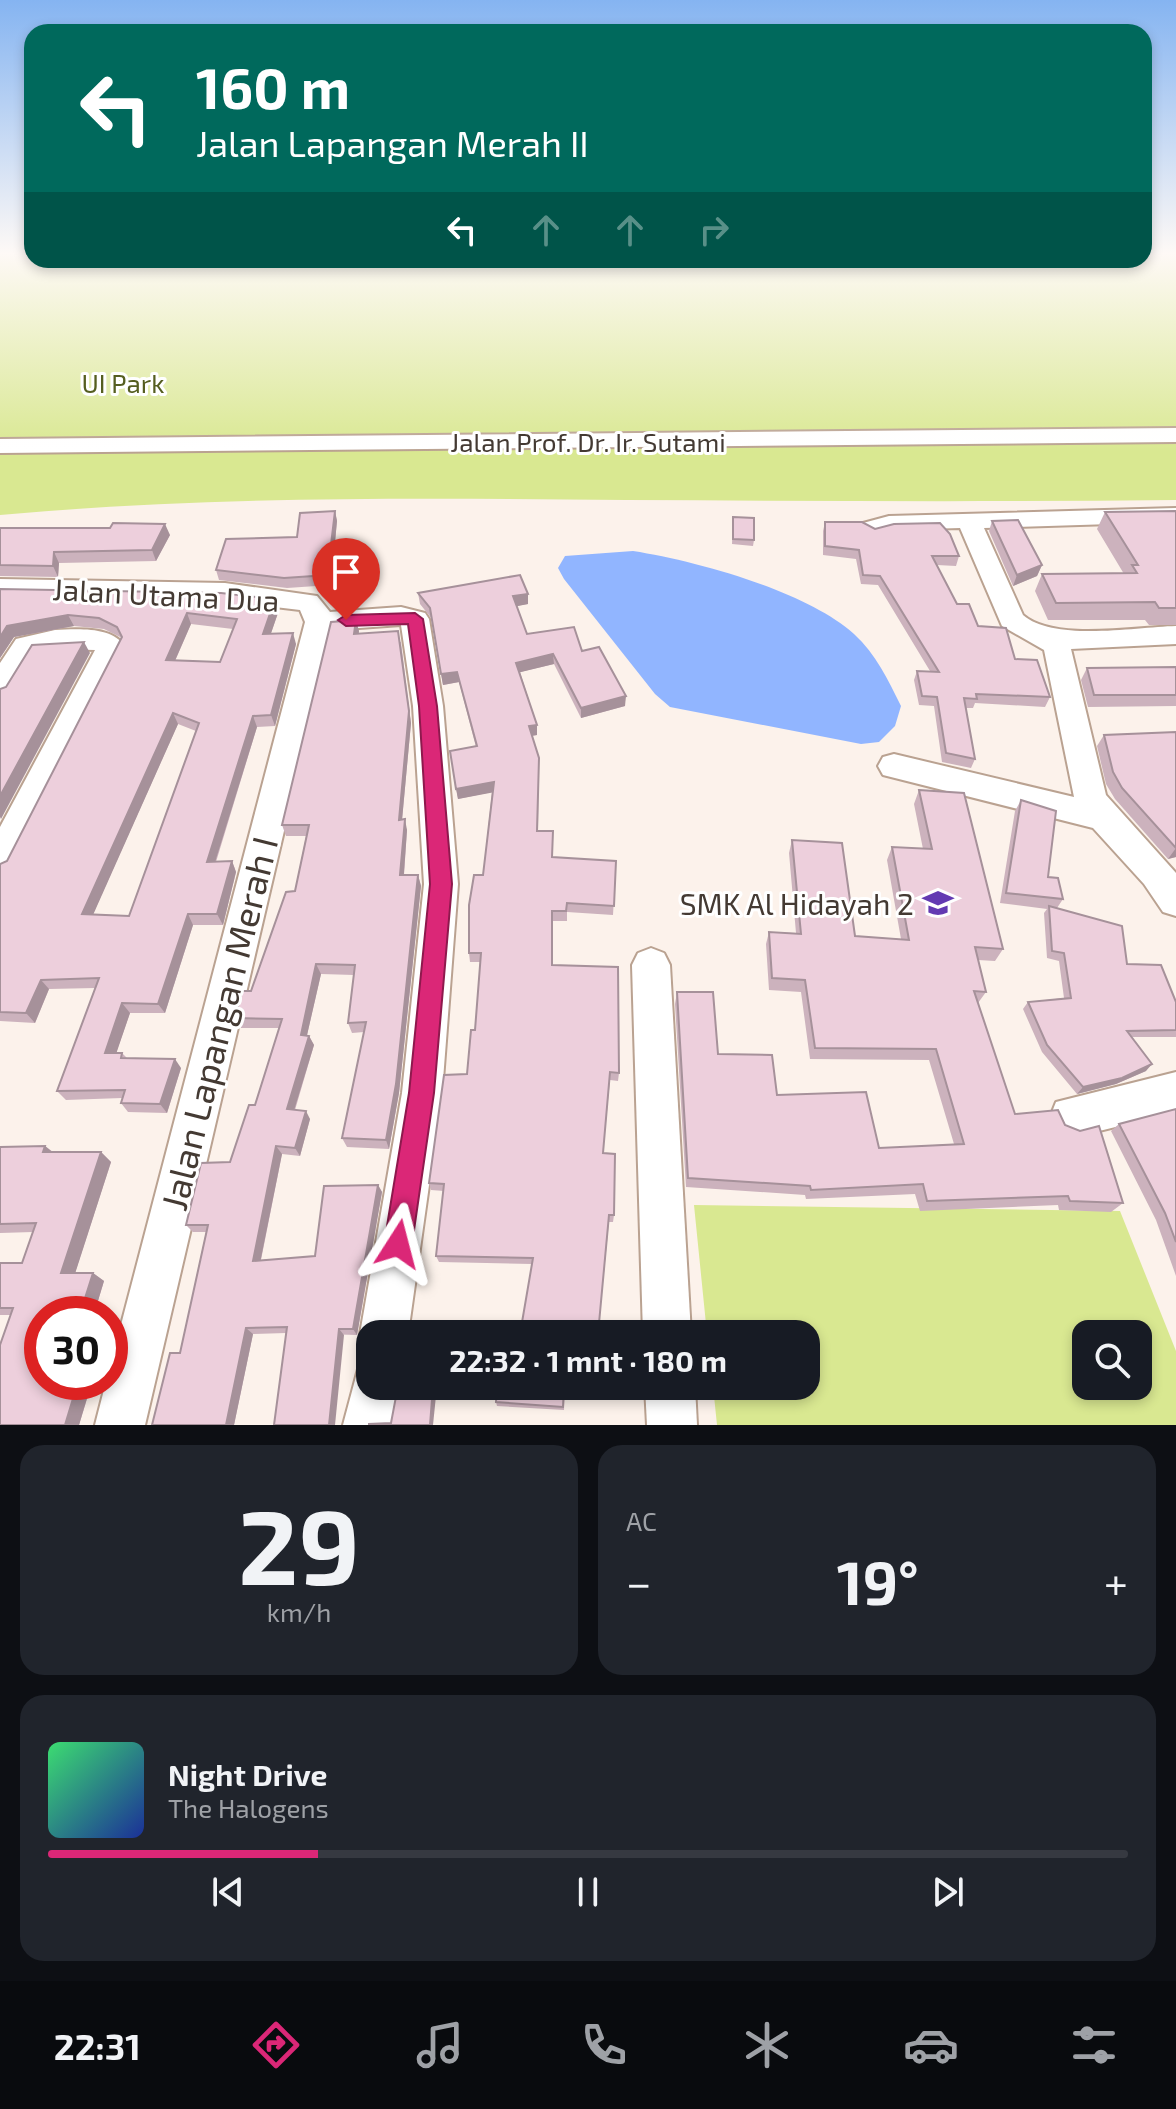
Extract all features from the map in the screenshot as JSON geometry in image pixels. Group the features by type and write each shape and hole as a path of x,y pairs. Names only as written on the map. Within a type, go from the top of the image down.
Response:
{"street":[{"name":"Jalan Prof. Dr. Ir. Sutami","path":"0,432 1176,423"},
{"name":"Jalan Prof. Dr. Ir. Sutami","path":"0,446 1176,435"},
{"path":"872,528 889,523 1173,519"},
{"path":"969,521 1012,620 1021,628 1052,640 1176,635"},
{"name":"Jalan Utama Dua","path":"0,588 225,592 308,602 316,610 319,622"},
{"path":"319,622 401,616 415,619 428,706 441,884 422,1093 386,1320"},
{"name":"Jalan Lapangan Merah I","path":"120,1425 319,622"},
{"path":"0,690 31,643 101,640 109,644 108,654 5,840"},
{"path":"1052,640 1090,797 1100,817 1171,883"},
{"path":"894,766 1100,817"},
{"path":"651,965 666,1320"},
{"path":"1071,1117 1176,1092"},
{"path":"368,1425 372,1400"},
{"path":"671,1400 672,1425"}],"green space":[{"name":"UI Park","path":"0,318 1176,318 1176,500 313,500 156,504 0,515"},
{"path":"694,1205 1120,1211 1176,1351 1176,1425 717,1425 714,1400 820,1400 820,1320 706,1320"}],"water":[{"path":"633,551 688,562 750,580 780,591 833,618 862,642 881,668 901,706 895,726 879,742 861,744 670,707 655,694 558,568 565,556"}],"building":[{"path":"335,511 330,553 361,551 358,573 284,578 216,570 226,539 297,537 300,513"},
{"path":"1176,511 1176,608 1159,608 1155,602 1056,603 1042,574 1137,573 1132,565 1138,565 1105,512"},
{"path":"733,517 754,518 754,540 733,539"},
{"path":"1018,520 1042,565 1017,575 992,521"},
{"path":"825,522 862,522 875,529 894,524 940,523 950,534 959,556 932,556 957,604 969,604 978,626 1006,628 1015,659 1037,660 1050,697 976,694 977,699 964,698 975,759 946,753 937,697 922,696 917,671 939,672 880,576 863,575 859,550 825,546"},
{"path":"113,523 165,524 152,550 54,552 53,566 0,565 0,528 110,528"},
{"path":"520,575 528,594 513,596 527,634 574,627 582,651 599,647 626,696 581,708 553,654 516,663 537,725 529,726 539,758 537,831 553,831 552,857 616,861 614,906 567,903 566,911 552,911 552,965 618,967 619,1073 610,1072 603,1153 615,1154 614,1215 609,1215 599,1320 522,1320 533,1258 436,1256 444,1184 429,1183 444,1075 467,1074 471,1030 475,1030 481,953 469,953 469,905 474,875 483,875 494,782 456,789 450,751 477,746 457,672 441,674 430,608 418,593"},
{"path":"0,589 221,593 275,599 263,634 293,633 271,715 253,716 207,862 232,861 217,914 188,914 158,1004 122,1003 105,1053 122,1053 121,1058 175,1059 160,1104 121,1103 125,1090 57,1091 99,978 41,980 26,1013 0,1012 0,864 7,861 122,637 117,627 99,618 68,615 7,626 0,637","holes":["187,613 237,619 220,662 166,660","173,713 199,723 129,916 82,914"]},
{"path":"356,620 354,634 398,631 409,711 399,820 405,819 400,875 418,875 396,1084 386,1140 342,1138 366,1022 348,1023 355,965 316,964 301,1035 309,1036 287,1109 306,1111 295,1148 276,1146 253,1261 315,1256 324,1186 378,1185 353,1329 339,1329 329,1425 274,1425 287,1327 246,1328 226,1425 152,1425 170,1353 180,1353 208,1225 186,1225 201,1163 230,1162 249,1105 255,1105 282,1019 235,1018 242,991 251,991 286,892 295,891 309,825 282,825 331,622"},
{"path":"84,642 0,796 0,689 6,687 32,645"},
{"path":"1176,667 1176,695 1094,695 1087,668"},
{"path":"1176,732 1176,848 1122,788 1113,772 1104,735"},
{"path":"919,790 964,793 1003,949 975,947 986,992 974,991 1015,1114 1058,1110 1065,1125 1080,1131 1099,1126 1123,1203 1070,1201 1068,1196 927,1201 923,1184 811,1190 810,1186 688,1178 677,992 713,992 718,1054 772,1055 777,1095 866,1092 879,1148 964,1144 936,1049 815,1048 805,980 772,978 769,932 801,934 792,840 842,843 855,936 909,940 892,847 932,849"},
{"path":"1021,800 1056,811 1048,877 1058,878 1063,899 1006,893"},
{"path":"1049,906 1122,926 1127,964 1161,965 1176,1002 1176,1030 1127,1031 1152,1064 1122,1078 1083,1087 1047,1045 1028,1002 1071,998 1064,953 1052,951"},
{"path":"1176,1109 1176,1242 1165,1213 1119,1124"},
{"path":"45,1146 43,1152 101,1152 61,1273 93,1273 86,1296 24,1296 24,1400 73,1400 65,1425 0,1425 0,1345 13,1308 0,1308 0,1263 22,1263 36,1223 0,1224 0,1147"},
{"path":"395,1400 432,1400 430,1425 369,1425 391,1423"},
{"path":"496,1400 563,1400 563,1407"}],"place":[{"name":"SMK Al Hidayah 2","path":"938,903"}],"route":[{"path":"346,620 407,616 415,619 428,706 441,884 422,1093 398,1244"}]}
